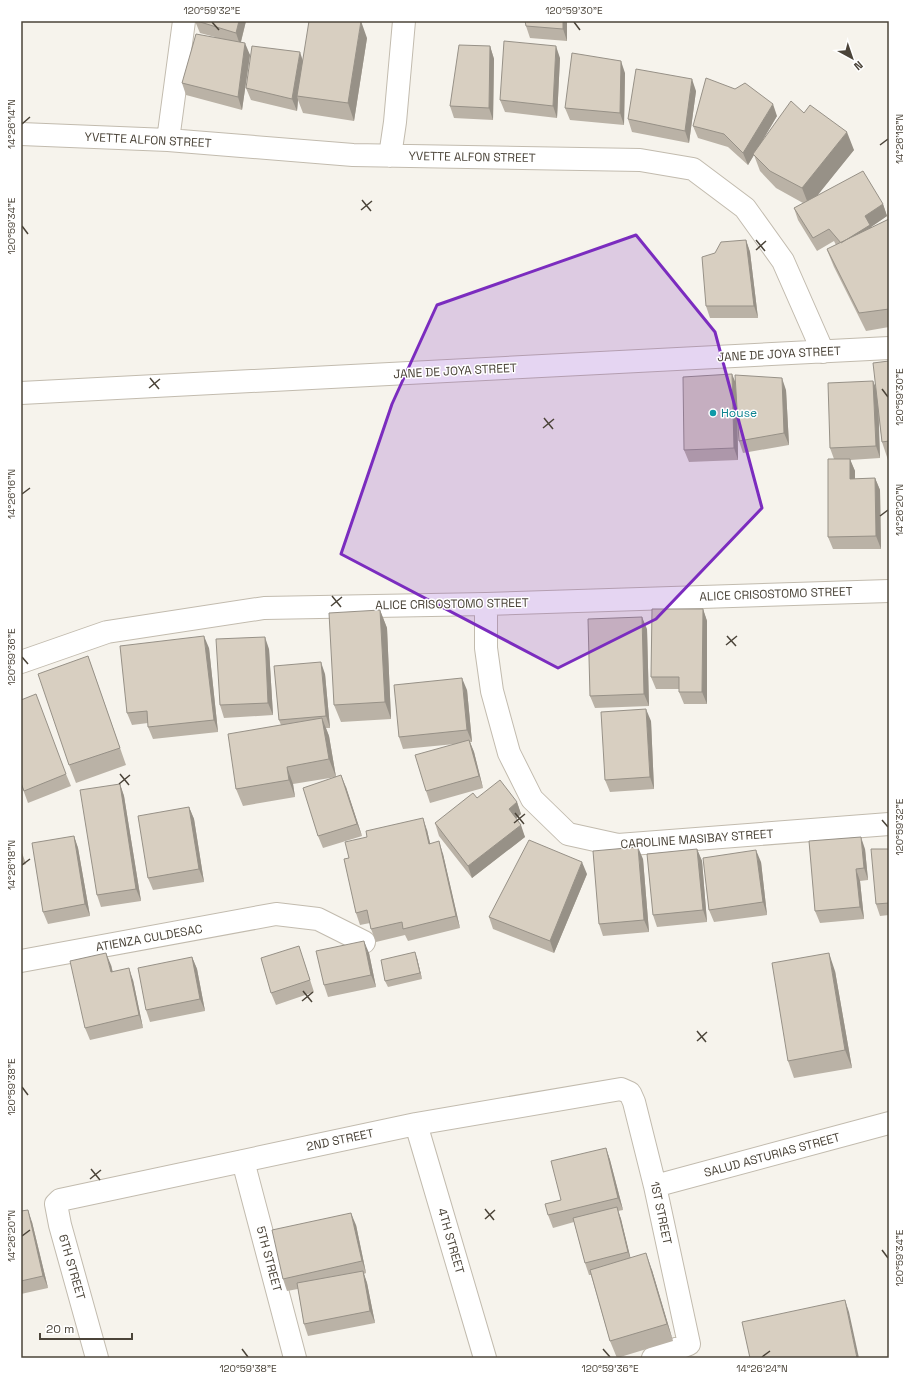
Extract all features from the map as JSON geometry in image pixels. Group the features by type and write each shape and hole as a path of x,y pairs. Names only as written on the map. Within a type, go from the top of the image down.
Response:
{"street":[{"path":"168,140 184,21"},
{"path":"390,156 396,122 404,21"},
{"name":"YVETTE ALFON STREET","path":"21,134 168,140 353,155 640,160 693,169 745,208 783,261 823,352"},
{"name":"JANE DE JOYA STREET","path":"21,393 889,348"},
{"name":"ALICE CRISOSTOMO STREET","path":"21,662 107,632 264,608 486,604 889,591"},
{"name":"CAROLINE MASIBAY STREET","path":"486,604 486,648 491,684 508,753 532,799 568,834 618,845 889,824"},
{"name":"ATIENZA CULDESAC","path":"21,961 276,914 318,919 364,942"},
{"name":"2ND STREET","path":"60,1200 416,1124 621,1088"},
{"name":"1ST STREET","path":"621,1088 630,1093 634,1102 655,1186 689,1344 653,1358"},
{"name":"SALUD ASTURIAS STREET","path":"655,1186 889,1123"},
{"name":"4TH STREET","path":"416,1124 485,1358"},
{"name":"5TH STREET","path":"243,1161 295,1358"},
{"name":"6TH STREET","path":"60,1200 56,1204 60,1225 97,1358"}],"highlighted area":[{"path":"636,235 715,332 762,508 656,619 558,668 341,554 392,404 437,305"}],"building":[{"path":"197,21 239,21 236,33"},
{"path":"309,21 361,21 348,103 297,96"},
{"path":"525,21 563,21 563,29 526,26"},
{"path":"196,34 245,43 238,97 182,83"},
{"path":"504,41 556,46 553,106 500,100"},
{"path":"459,45 490,46 489,108 450,106"},
{"path":"252,46 300,52 292,99 246,88"},
{"path":"572,53 621,61 620,113 565,108"},
{"path":"636,69 692,79 685,131 628,119"},
{"path":"706,78 735,89 745,83 773,104 743,153 724,134 693,126"},
{"path":"791,101 804,113 810,105 847,132 802,188 770,171 753,154"},
{"path":"863,171 883,204 865,216 870,225 841,243 829,229 813,238 794,208"},
{"path":"889,219 889,309 859,313 827,249"},
{"path":"746,240 754,306 706,306 702,257 715,253 721,242"},
{"path":"889,361 889,441 882,442 873,363"},
{"name":"House","path":"732,374 734,448 684,450 683,377"},
{"path":"735,375 782,378 784,433 739,441"},
{"path":"873,381 876,446 830,448 828,383"},
{"path":"828,459 850,459 850,479 875,478 876,536 828,537"},
{"path":"652,609 703,609 702,692 679,692 679,677 651,677"},
{"path":"380,610 385,702 334,705 329,613"},
{"path":"642,617 644,694 590,696 588,619"},
{"path":"204,636 214,720 148,727 147,711 127,713 120,646"},
{"path":"265,637 268,703 220,705 216,639"},
{"path":"88,656 120,748 69,765 38,674"},
{"path":"321,662 326,716 279,720 274,666"},
{"path":"462,678 467,730 399,737 394,685"},
{"path":"36,694 66,774 24,791 21,783 21,700"},
{"path":"646,709 650,777 605,780 601,712"},
{"path":"322,718 329,759 287,767 289,780 236,789 228,734"},
{"path":"469,740 479,776 426,791 415,755"},
{"path":"341,775 357,824 318,836 303,788"},
{"path":"500,780 517,802 509,809 521,825 468,866 435,823 473,793 477,798"},
{"path":"120,784 136,889 97,895 80,790"},
{"path":"189,807 199,869 148,878 138,816"},
{"path":"423,818 429,844 439,841 456,916 403,929 402,922 371,929 367,910 356,913 344,859 349,858 345,842 367,837 366,831"},
{"path":"74,836 85,904 43,912 32,843"},
{"path":"861,837 864,868 856,869 860,907 815,911 809,841"},
{"path":"529,840 582,862 550,941 489,917"},
{"path":"638,847 644,920 599,924 593,851"},
{"path":"697,849 703,910 653,915 647,854"},
{"path":"871,849 889,849 889,903 876,904"},
{"path":"756,850 763,902 709,910 703,858"},
{"path":"364,941 371,975 324,985 316,951"},
{"path":"299,946 310,980 271,993 261,958"},
{"path":"415,952 420,973 385,981 381,960"},
{"path":"106,953 111,972 129,968 139,1015 85,1028 70,961"},
{"path":"829,953 845,1050 788,1061 772,963"},
{"path":"192,957 200,999 146,1010 138,968"},
{"path":"606,1148 618,1198 548,1215 545,1204 561,1200 551,1161"},
{"path":"617,1207 628,1252 585,1263 573,1218"},
{"path":"28,1210 43,1276 21,1281 21,1211"},
{"path":"351,1213 362,1261 283,1279 272,1230"},
{"path":"646,1253 667,1324 610,1341 590,1270"},
{"path":"363,1271 370,1311 304,1324 297,1283"},
{"path":"845,1300 857,1358 750,1358 742,1322"}],"place":[{"name":"House","path":"713,413"}]}
